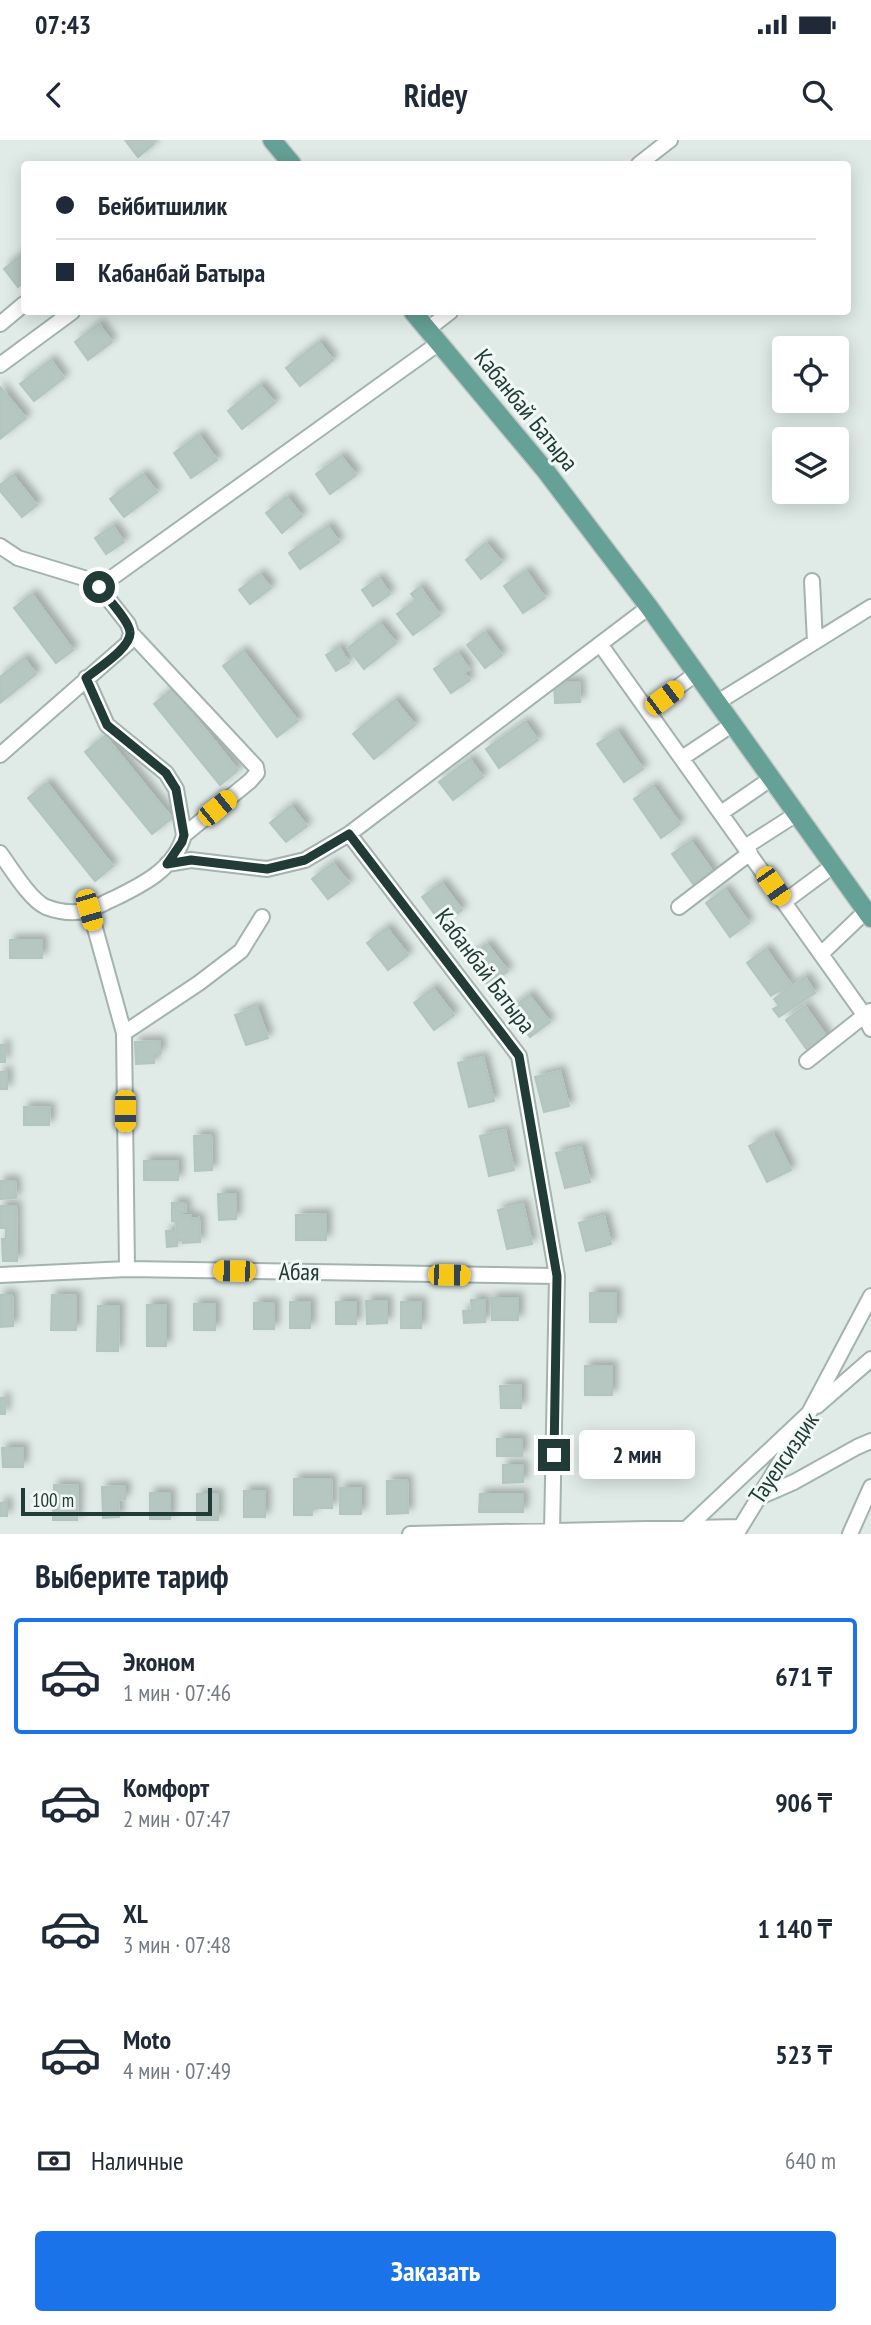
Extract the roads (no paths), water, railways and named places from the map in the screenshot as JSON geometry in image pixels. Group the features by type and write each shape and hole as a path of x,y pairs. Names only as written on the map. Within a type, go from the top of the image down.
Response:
{"main road":[{"path":"272,140 290,161"},
{"name":"Кабанбай Батыра","path":"416,315 545,470 649,607 869,915"}],"street":[{"path":"643,161 670,140"},
{"path":"0,324 21,306"},
{"path":"0,365 68,315"},
{"path":"99,587 433,336 448,315"},
{"path":"0,546 18,558 88,579 99,587 128,624 131,633 256,767 257,774 250,781 184,835"},
{"path":"813,581 815,642"},
{"path":"167,864 191,860 267,869 305,860 349,834 649,607"},
{"path":"718,702 871,607"},
{"path":"0,755 128,643 131,633"},
{"path":"600,644 869,1018 807,1061"},
{"path":"647,710 697,673"},
{"path":"0,853 42,905 64,912 89,910 147,883 167,864 182,842 184,835 176,789 166,773 107,725 86,678"},
{"path":"682,758 733,724"},
{"path":"721,813 772,778"},
{"path":"679,907 747,850 797,813"},
{"name":"Кабанбай Батыра","path":"349,834 519,1056 557,1276 552,1531"},
{"path":"784,902 834,865"},
{"path":"89,910 124,1033 127,1269"},
{"path":"821,954 869,915"},
{"path":"124,1033 241,951 262,917"},
{"name":"Абая","path":"0,1275 127,1269 557,1276"},
{"path":"687,1528 809,1413 871,1296"},
{"name":"Тауелсиздик","path":"738,1530 809,1413 871,1359"},
{"path":"757,1498 794,1482 871,1441"},
{"path":"850,1534 871,1487"},
{"path":"410,1534 687,1528 738,1530"}]}
